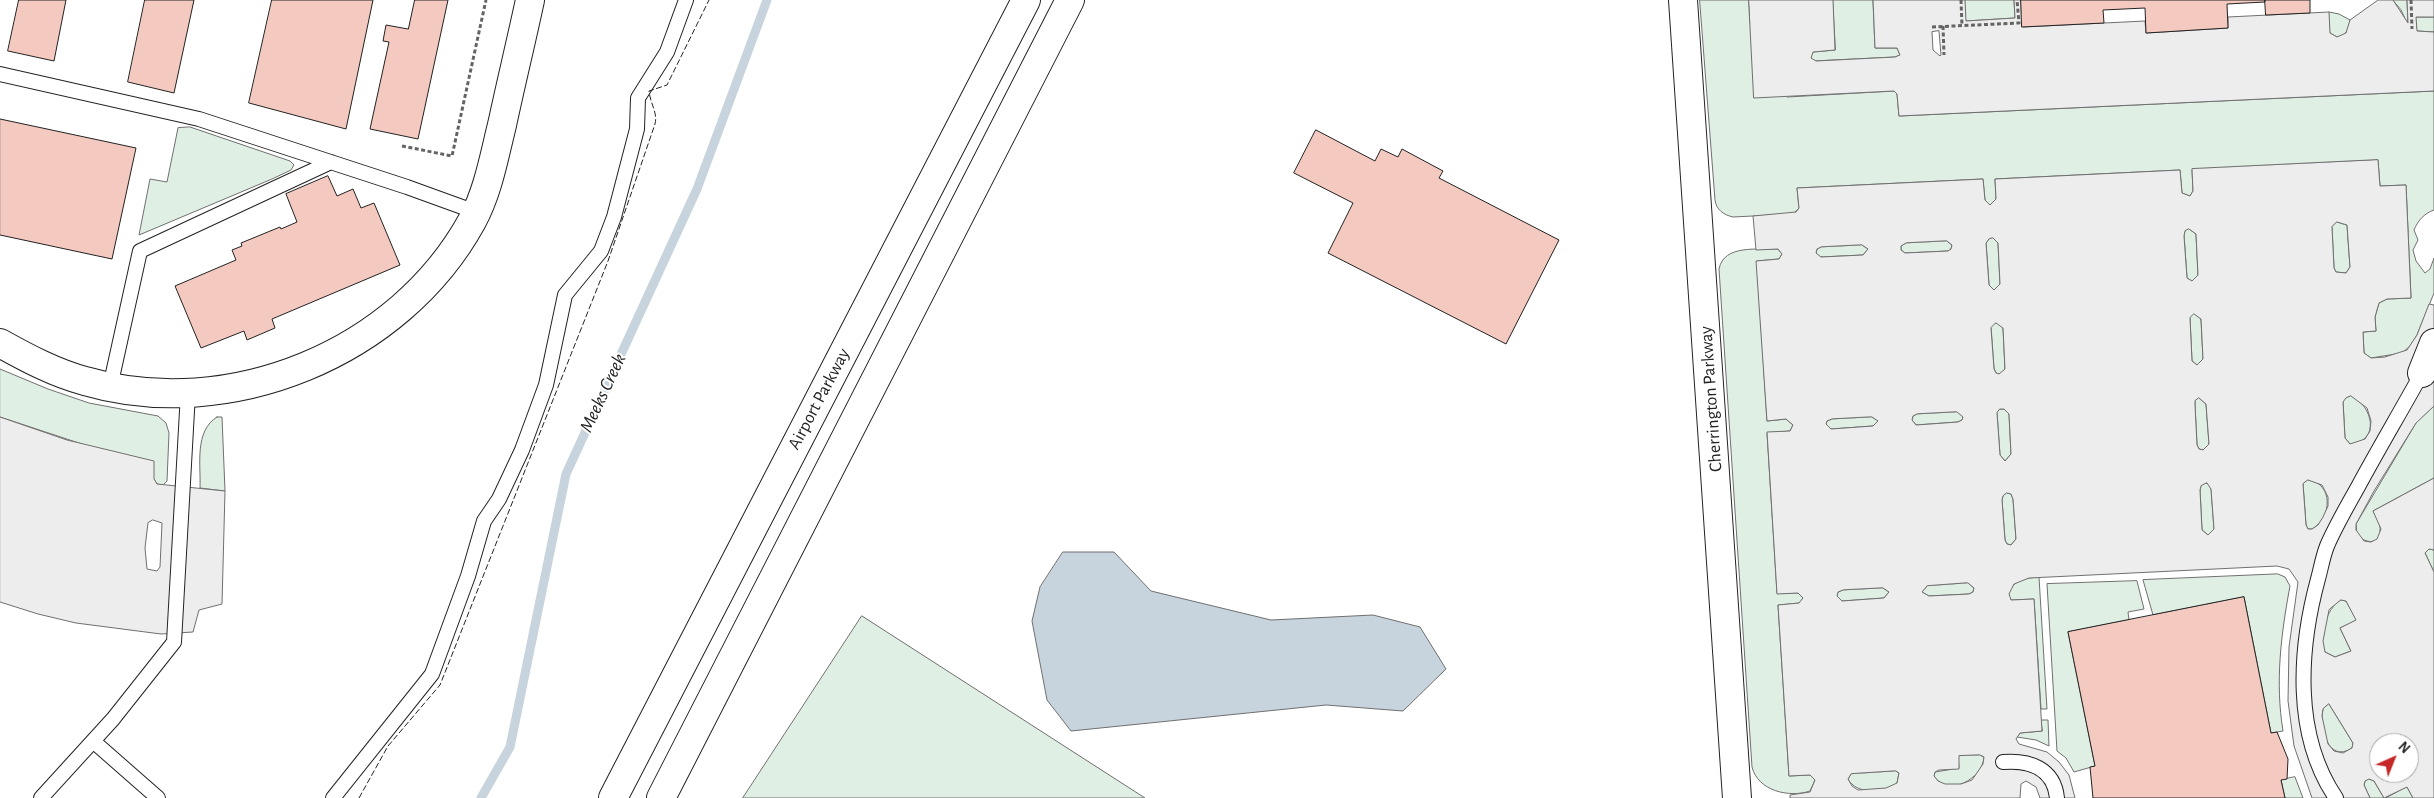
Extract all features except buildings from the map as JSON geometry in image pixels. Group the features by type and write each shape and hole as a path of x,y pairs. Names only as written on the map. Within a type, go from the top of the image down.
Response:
{"main road":[{"path":"0,343 51,369 84,381 144,392 208,393 242,387 310,365 368,333 420,291 458,244 476,212 485,191 496,151 530,0"},
{"name":"Airport Parkway","path":"613,798 973,103 1024,0"},
{"path":"661,798 1070,0"},
{"name":"Cherrington Parkway","path":"1682,0 1737,798"},
{"path":"2422,374 2434,343"}],"lane":[{"path":"333,798 432,674 468,576 484,521 499,499 522,450 546,386 565,295 601,252 614,217 638,129 638,98 667,52 686,0"},
{"path":"0,74 199,119 476,212"},
{"path":"110,387 140,251 330,162"},
{"path":"2336,798 2326,783 2315,758 2306,714 2304,679 2306,641 2314,593 2326,547 2422,374"},
{"path":"41,798 93,741 174,642 188,393"},
{"path":"93,741 158,798"},
{"path":"2003,762 2024,762 2039,767 2051,778 2058,798"}],"path":[{"path":"402,146 452,156 486,0"},
{"path":"1960,0 1962,26"},
{"path":"1932,27 2019,23 2017,0"},
{"path":"2411,0 2412,29"},
{"path":"1943,26 1944,55"}],"green space":[{"path":"1700,0 1749,0 1750,22 1787,97 1894,91 1897,94 1899,116 2434,91 2434,210 2425,215 2416,226 2414,230 2418,240 2413,250 2416,261 2425,273 2430,269 2434,258 2434,293 2417,335 2410,346 2402,353 2371,358 2364,353 2363,332 2376,331 2375,317 2379,303 2387,299 2411,298 2406,185 2380,186 2378,160 2192,170 2193,191 2190,196 2182,193 2180,170 1995,179 1996,199 1990,205 1985,200 1983,179 1797,188 1799,208 1793,214 1733,217 1727,215 1721,212 1715,200"},
{"path":"1833,0 1873,0 1875,48 1897,48 1900,55 1895,57 1813,61 1810,56 1813,52 1835,50"},
{"path":"1965,0 2014,0 2015,18 1966,21"},
{"path":"2393,0 2407,0 2408,25 2401,10"},
{"path":"2329,12 2339,14 2350,20 2348,29 2343,35 2337,37 2330,33"},
{"path":"2416,17 2434,17 2434,32 2417,31"},
{"path":"190,127 290,161 294,165 291,170 272,179 139,235 150,179 167,182 178,128"},
{"path":"2337,222 2347,225 2350,267 2346,273 2336,272 2334,268 2332,227"},
{"path":"2189,229 2196,234 2198,275 2192,281 2187,278 2184,235 2185,231"},
{"path":"1993,238 1998,243 2000,284 1994,290 1989,285 1986,243 1989,239"},
{"path":"1947,241 1952,245 1948,251 1905,253 1901,250 1901,246 1906,243"},
{"path":"1862,245 1868,249 1863,255 1820,257 1816,253 1817,249 1821,247"},
{"path":"1752,249 1778,249 1782,254 1779,259 1757,261 1767,421 1786,419 1793,425 1790,431 1767,433 1777,593 1798,593 1803,598 1800,603 1778,605 1789,776 1810,775 1815,780 1810,791 1793,794 1775,791 1767,787 1755,775 1752,767 1719,269 1722,261 1728,255 1735,252"},
{"path":"2194,313 2201,319 2203,359 2197,365 2192,361 2190,318"},
{"path":"1998,323 2003,328 2005,369 2001,374 1997,374 1994,369 1991,327"},
{"path":"0,369 48,389 89,403 158,416 166,423 169,433 167,481 163,485 157,484 154,479 103,451 0,417"},
{"path":"2351,396 2365,407 2369,415 2370,431 2360,442 2350,444 2345,438 2343,401"},
{"path":"2199,398 2206,404 2209,444 2203,450 2199,449 2197,445 2195,401"},
{"path":"2434,406 2434,478 2373,511 2380,526 2379,536 2374,541 2363,539 2357,534 2356,524 2416,423"},
{"path":"2000,409 2004,409 2009,414 2011,454 2005,461 2000,455 1997,413"},
{"path":"1958,412 1963,417 1958,422 1916,425 1912,420 1913,416 1917,414"},
{"path":"217,417 222,417 225,491 200,488 200,449 202,440 210,423"},
{"path":"1872,417 1878,421 1873,426 1831,429 1826,424 1827,421 1832,419"},
{"path":"2308,480 2322,487 2327,501 2323,517 2319,524 2312,529 2308,529 2306,525 2303,484"},
{"path":"2205,483 2209,484 2211,488 2214,529 2208,535 2202,530 2200,490 2201,486"},
{"path":"2007,493 2011,494 2013,499 2016,539 2011,545 2007,544 2005,540 2002,500 2003,496"},
{"path":"2429,549 2434,550 2434,572 2425,553"},
{"path":"2278,574 2285,577 2290,586 2284,622 2279,676 2283,731 2271,733 2244,597 2153,615 2143,580"},
{"path":"2039,577 2047,709 2041,709 2034,599 2011,600 2008,597 2015,583 2024,579"},
{"path":"2137,581 2144,609 2128,612 2129,620 2068,632 2095,766 2074,772 2066,758 2057,751 2047,584"},
{"path":"1968,583 1974,588 1973,592 1969,594 1929,596 1922,592 1927,586"},
{"path":"1883,588 1889,592 1884,598 1842,601 1837,596 1838,592 1843,590"},
{"path":"2341,600 2346,601 2357,620 2340,628 2351,651 2335,657 2325,652 2322,639 2325,623 2331,609"},
{"path":"862,616 1145,798 743,798"},
{"path":"2329,704 2353,743 2352,748 2344,752 2337,751 2331,747 2324,733 2322,725 2323,709"},
{"path":"2041,720 2048,720 2049,746 2036,740 2017,737 2020,733 2042,731"},
{"path":"1980,755 1984,757 1978,772 1964,783 1947,785 1940,782 1934,776 1935,772 1959,768 1958,756"},
{"path":"1896,771 1899,773 1897,783 1885,789 1864,790 1857,788 1848,779 1851,774"},
{"path":"2295,777 2303,798 2285,798 2281,780"},
{"path":"2369,779 2369,783 2375,783 2384,798 2370,798 2364,785 2365,781"},
{"path":"2407,787 2413,798 2386,798"}],"shaded area":[{"path":"1749,0 1833,0 1835,50 1813,52 1811,58 1816,61 1895,57 1900,55 1897,48 1875,48 1873,0 1965,0 1966,21 2015,18 2014,0 2021,0 2023,27 2145,21 2146,33 2228,28 2228,17 2329,12 2330,33 2337,37 2346,33 2350,20 2378,0 2393,0 2408,23 2407,0 2434,0 2434,17 2416,17 2417,31 2434,32 2434,91 1899,116 1897,94 1894,91 1754,98","holes":["1939,31 1941,55 1933,50 1932,32"]},
{"path":"2378,160 2380,186 2406,185 2411,298 2387,299 2379,303 2375,317 2376,331 2363,332 2364,353 2371,358 2385,357 2407,350 2417,335 2429,304 2434,305 2434,406 2416,423 2374,491 2356,524 2356,530 2364,541 2371,542 2377,539 2381,529 2373,511 2434,478 2434,550 2429,549 2425,553 2434,572 2434,798 2413,798 2407,787 2384,798 2375,783 2419,783 2419,733 2369,733 2369,779 2365,781 2364,785 2370,798 2312,798 2294,746 2288,701 2289,647 2298,582 2289,569 2277,566 2029,578 2014,584 2009,594 2011,600 2034,599 2042,731 2020,733 2016,739 2019,744 2047,752 2059,762 2069,775 2075,798 2040,798 2036,787 2026,781 2021,784 2020,798 1790,798 1790,795 1810,792 1815,780 1810,775 1789,776 1778,605 1799,603 1803,598 1798,593 1777,594 1767,432 1790,431 1793,425 1786,419 1767,421 1756,261 1779,259 1782,254 1778,249 1756,250 1753,216 1796,212 1799,208 1797,188 1983,179 1985,200 1990,205 1996,199 1995,179 2180,170 2182,193 2190,196 2193,191 2192,169","holes":["2337,222 2347,225 2350,267 2346,273 2336,272 2334,268 2332,227","2189,229 2196,234 2198,275 2192,281 2187,278 2185,231","1993,238 1998,243 2000,284 1994,290 1989,285 1986,243 1989,239","1947,241 1952,245 1948,251 1905,253 1901,250 1901,246 1906,243","1862,245 1868,249 1863,255 1821,257 1816,253 1817,249 1821,247","2194,314 2201,319 2203,359 2197,365 2192,361 2190,318","1996,323 2003,328 2005,369 1999,374 1994,369 1991,328","2351,396 2367,408 2371,421 2370,431 2365,439 2350,444 2345,438 2343,402","2199,398 2206,404 2209,444 2203,450 2199,449 2197,445 2195,401","2000,409 2004,409 2009,414 2011,454 2005,461 2000,455 1997,413","1957,412 1963,417 1958,422 1916,425 1912,420 1913,416 1917,414","1872,417 1878,421 1873,426 1831,429 1826,424 1827,421 1832,419","2308,480 2322,485 2328,497 2328,506 2318,525 2312,529 2308,529 2306,525 2303,484","2207,483 2211,489 2214,529 2208,535 2202,530 2200,490 2201,486","2007,493 2011,494 2013,499 2016,539 2011,545 2007,544 2005,540 2002,500 2003,496","1968,583 1974,588 1973,592 1969,594 1929,596 1922,592 1927,586","1883,588 1889,592 1884,598 1842,601 1837,596 1838,592 1843,590","2341,600 2346,601 2356,620 2340,628 2351,651 2335,657 2325,652 2323,641 2329,610","2329,704 2353,743 2352,748 2343,753 2334,751 2328,744 2322,716 2323,709","1980,755 1984,757 1983,764 1972,780 1961,784 1945,784 1938,781 1934,776 1935,772 1959,769 1959,756","1896,771 1899,773 1897,783 1886,788 1858,790 1852,786 1848,779 1851,774"]},
{"path":"0,417 67,440 154,461 154,479 157,484 225,491 222,604 199,610 193,632 161,634 76,623 0,602","holes":["153,520 162,523 160,567 157,571 147,569 145,548 148,523"]},
{"path":"1063,552 1114,552 1151,591 1271,620 1373,615 1420,627 1446,669 1403,711 1326,705 1071,731 1047,700 1032,621 1040,587"}],"waterway":[{"name":"Meeks Creek","path":"481,798 510,747 566,474 697,189 767,0"}],"fence":[{"path":"359,798 388,746 440,685 608,261 656,120 649,91 667,85 709,0"}]}
